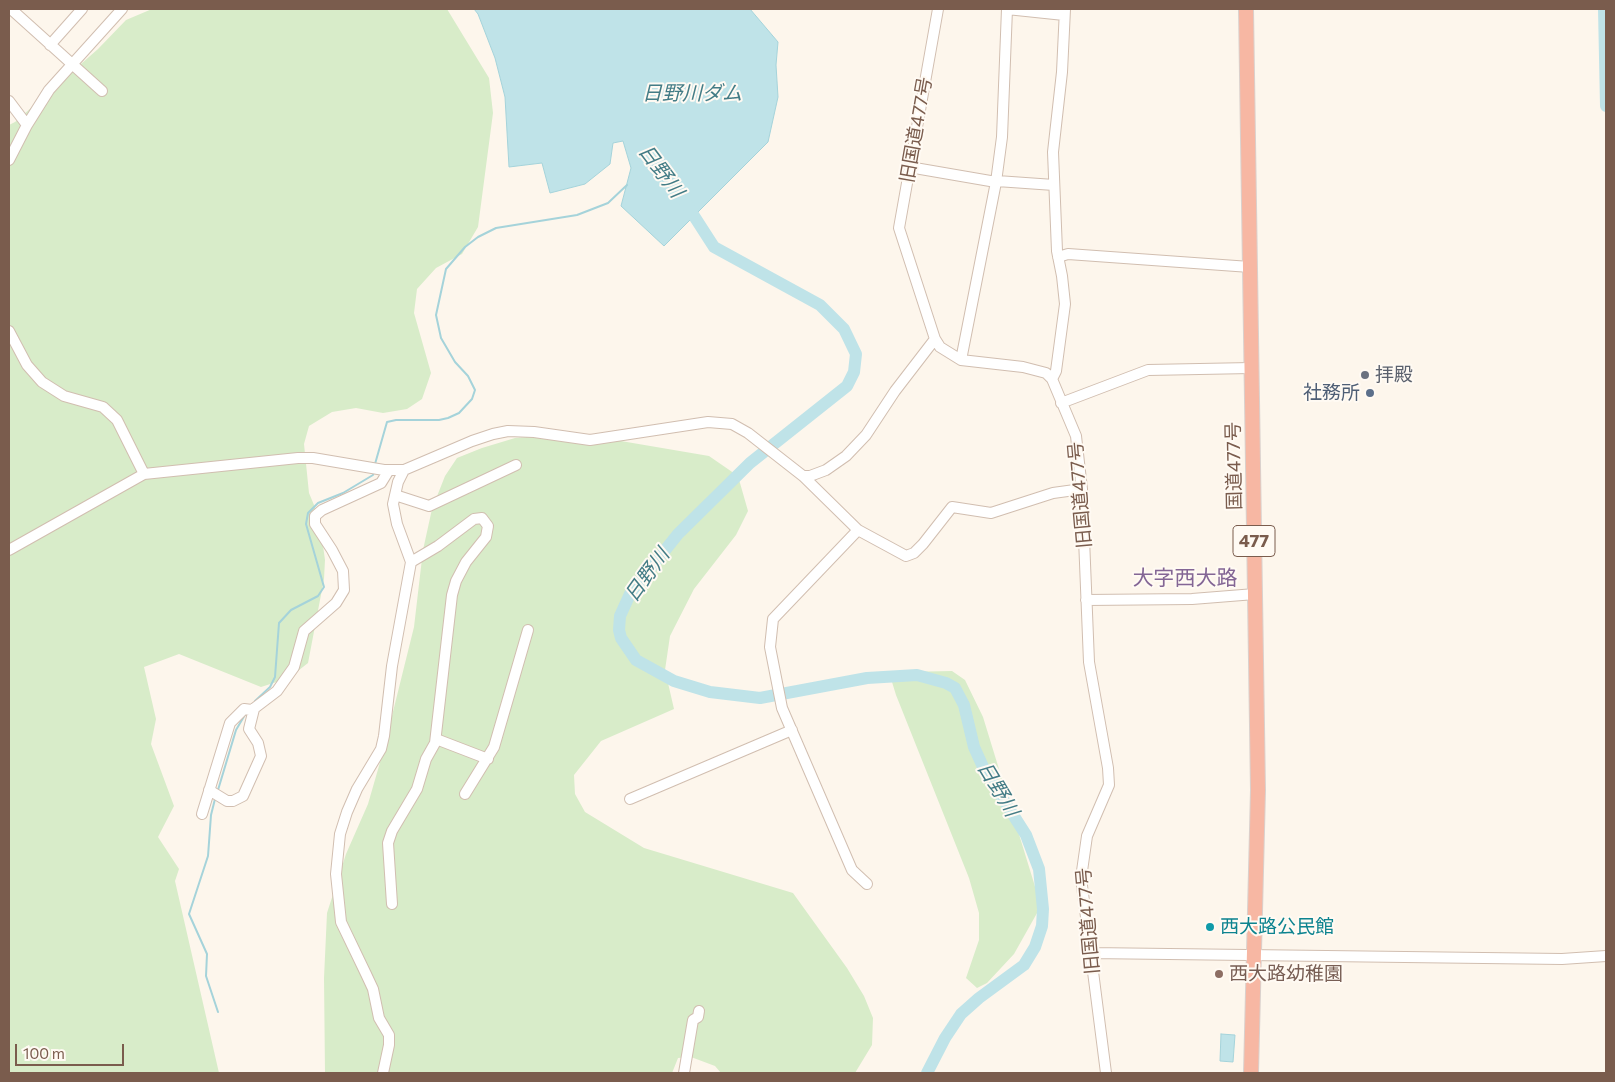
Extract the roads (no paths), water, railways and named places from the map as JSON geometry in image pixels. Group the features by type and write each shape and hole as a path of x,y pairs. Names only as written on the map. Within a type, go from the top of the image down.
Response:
{"highway":[{"name":"国道477号","path":"1246,9 1258,790 1251,1073"}],"street":[{"path":"50,45 82,9"},
{"path":"9,160 27,125 49,90 122,9"},
{"name":"旧国道477号","path":"938,9 899,228 936,339 947,353 961,360 1023,367 1046,374 1052,379 1076,436 1082,489 1089,662 1102,725 1109,786 1092,820 1083,859 1082,891 1106,1073"},
{"path":"961,360 996,182 1002,136 1007,9 1064,12 1062,72 1053,152 1058,257 1065,304 1056,372 1052,379"},
{"path":"18,11 50,45 102,91"},
{"path":"9,101 27,125"},
{"path":"909,167 996,182 1054,185"},
{"path":"1058,257 1078,255 1250,267"},
{"path":"9,331 27,365 42,382 64,396 103,407 117,420 144,474"},
{"path":"803,476 810,476 826,470 846,456 866,435 895,391 936,339"},
{"path":"1061,403 1148,370 1251,368"},
{"path":"9,550 144,474 298,458 313,458 387,470 404,470 472,441 500,432 534,432 590,440 708,422 725,422 748,433 803,476 858,530 910,556 932,535 952,507 991,513 1053,493 1082,489"},
{"path":"395,495 430,506 516,465"},
{"path":"202,814 214,794 230,723 271,697 282,685 294,667 304,631 336,603 344,590 342,571 332,550 315,524 315,516 322,510 381,483 387,470"},
{"path":"383,1073 390,1039 379,1018 373,989 341,922 338,906 337,855 340,834 347,812 382,744 392,666 396,655 411,562 397,524 393,504 404,470"},
{"path":"392,904 388,843 392,830 417,789 426,759 436,739 452,595 456,581 466,562 486,537 488,526 482,518 474,519 438,546 411,562"},
{"path":"858,530 773,619 770,647 782,708 852,870 867,884"},
{"path":"1086,600 1192,599 1255,594"},
{"path":"465,794 494,747 528,630"},
{"path":"214,794 233,801 243,796 259,762 261,750 249,729 250,709"},
{"path":"630,799 792,730"},
{"path":"436,739 488,759"},
{"path":"1090,953 1553,959 1606,956"},
{"path":"684,1073 693,1020 698,1017 699,1011"}],"water":[{"name":"日野川ダム","path":"474,9 750,9 778,42 776,65 778,97 768,142 664,246 621,206 631,168 623,141 613,143 610,164 585,184 550,193 542,163 509,167 505,97 495,58 478,14"},
{"path":"1221,1034 1235,1035 1233,1062 1220,1061"}],"waterway":[{"path":"1604,9 1606,106"},
{"path":"375,464 387,422 448,418 459,413 472,399 475,390 468,376 455,362 441,338 436,315 446,269 465,247 478,237 496,228 577,215 608,203 627,185"},
{"name":"日野川","path":"685,202 714,247 820,305 844,329 856,354 854,372 847,386 750,463 678,534 630,594 620,616 619,630 621,638 636,660 674,681 710,692 760,698 867,678 917,675 946,683 955,688 964,705 974,747 984,769 1026,835 1039,869 1043,909 1042,926 1035,947 1024,965 979,998 961,1014 945,1038 927,1073"},
{"path":"255,701 270,687 275,677 279,623 291,610 318,596 324,587 306,524 308,513 318,503 343,493 373,475 374,471"},
{"path":"218,790 236,730 246,713"},
{"path":"215,799 211,815 208,856 189,914 207,954 206,976 218,1012"}],"place":[{"name":"拝殿","path":"1365,375"},
{"name":"社務所","path":"1370,393"},
{"name":"西大路公民館","path":"1210,927"},
{"name":"西大路幼稚園","path":"1219,974"}],"district":[{"name":"大字西大路","path":"1185,578"}]}
